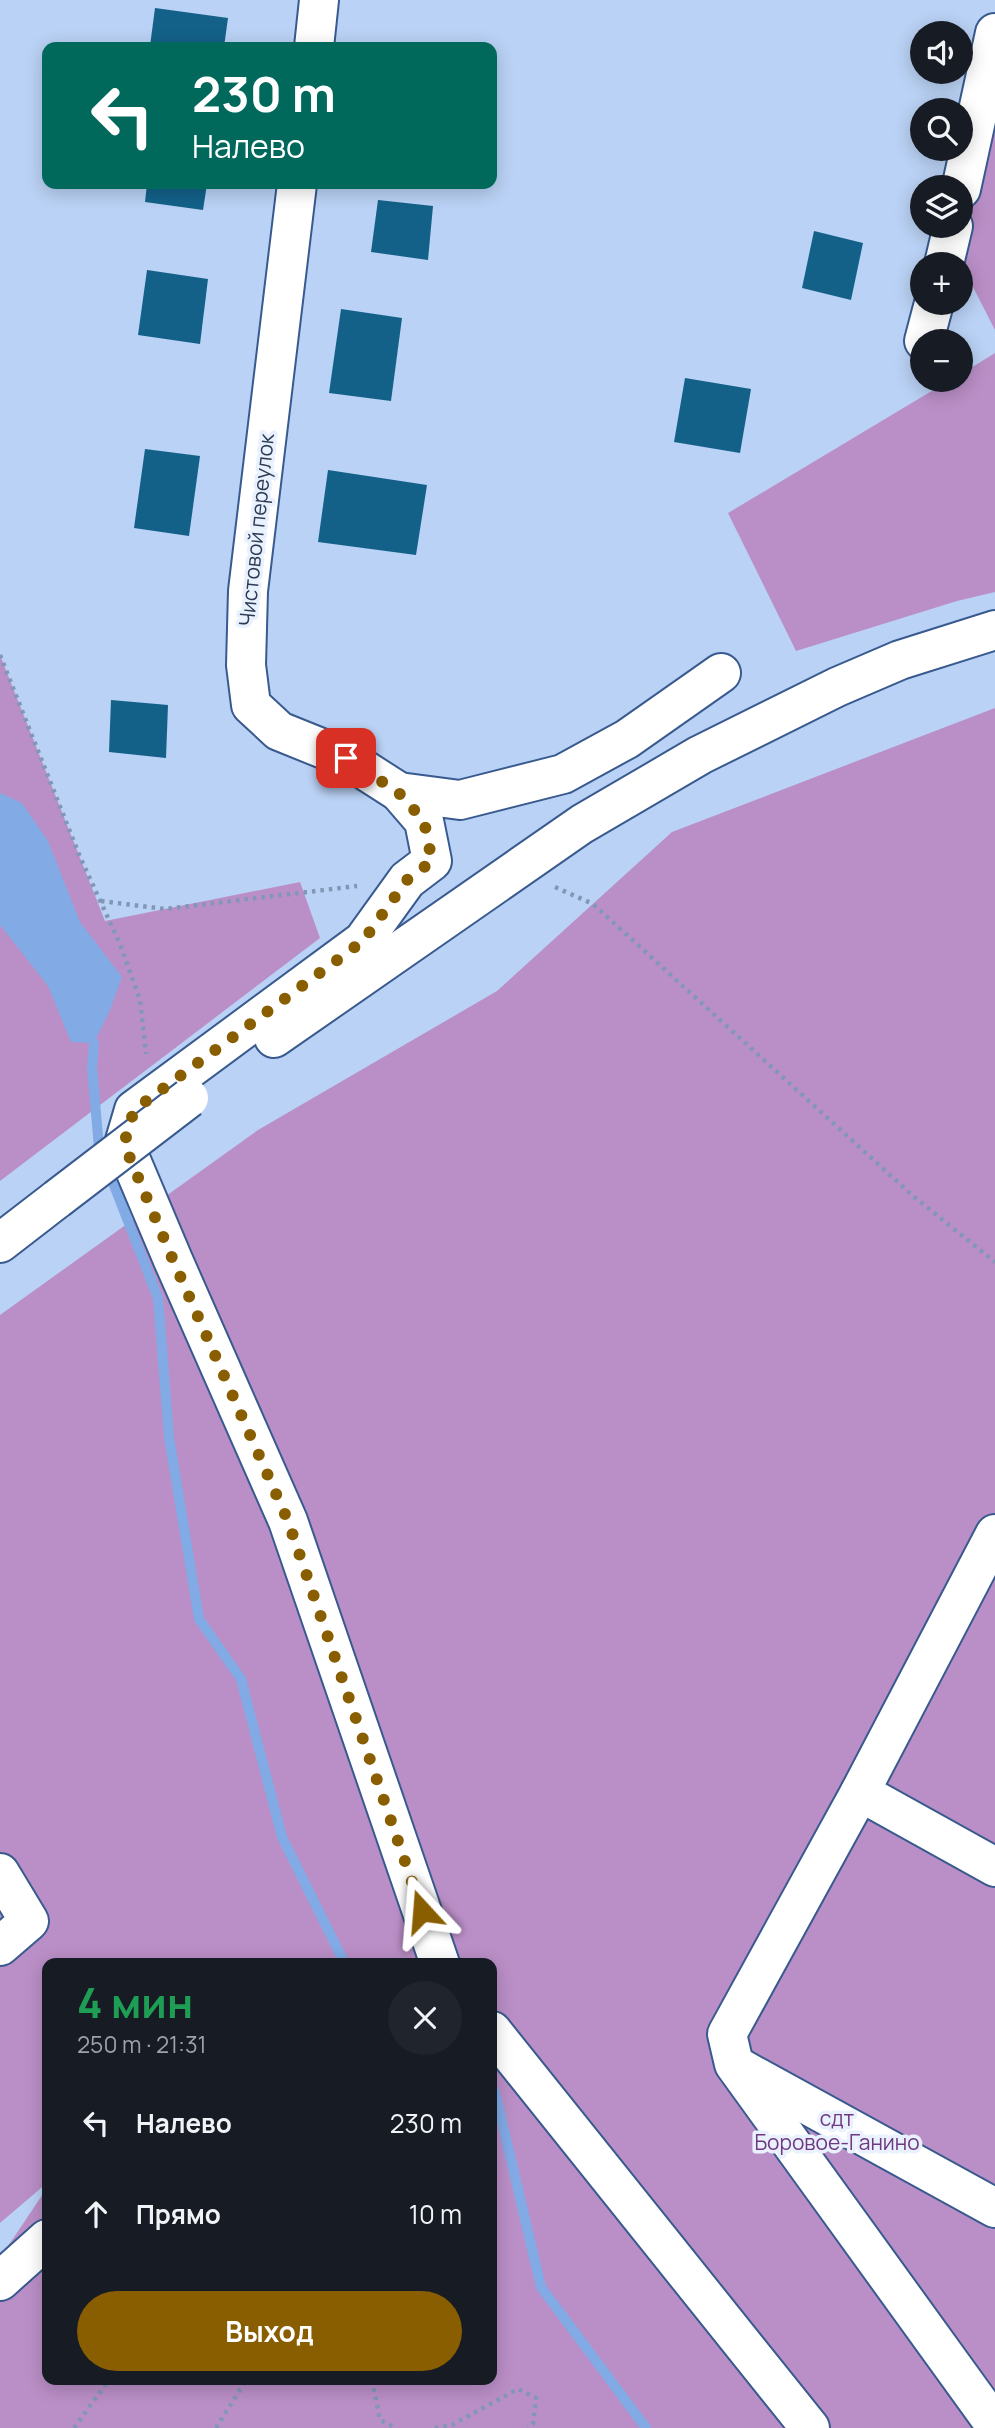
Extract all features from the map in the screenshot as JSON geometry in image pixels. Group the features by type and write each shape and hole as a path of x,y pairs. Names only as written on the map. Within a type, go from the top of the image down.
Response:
{"street":[{"path":"315,42 319,0"},
{"path":"965,175 991,70 995,33"},
{"name":"Чистовой переулок","path":"296,189 248,590 246,665 251,705 279,731 346,758 398,792"},
{"path":"0,1243 189,1098 582,824 700,755 836,687 900,660 995,630"},
{"path":"398,792 460,800 563,774 626,739 720,673"},
{"path":"398,792 424,821 432,861 407,880 363,941 134,1110 124,1144 288,1521 438,1958"},
{"path":"995,1534 860,1792 727,2034 734,2064 995,2426"},
{"path":"860,1792 995,1867"},
{"path":"0,1873 29,1921 0,1946"},
{"path":"497,2037 810,2428"},
{"path":"734,2064 995,2208"},
{"path":"0,2281 42,2243"}],"path":[{"path":"0,655 80,857 120,944 140,1000 151,1097"},
{"path":"517,869 593,904 913,1196 995,1262"},
{"path":"100,901 165,909 407,880"},
{"path":"74,2428 105,2385"},
{"path":"216,2428 243,2385"},
{"path":"373,2385 380,2420 396,2428"},
{"path":"435,2428 452,2425 518,2389 536,2398 533,2424 528,2428"}],"green space":[{"path":"995,120 995,330 973,287 973,252 955,252 958,238 973,238 971,175 981,127"},
{"path":"995,353 995,592 957,601 796,651 728,513 930,392 973,392 973,367"},
{"path":"0,655 105,921 300,882 320,938 0,1181"},
{"name":"сдт Боровое-Ганино","path":"995,708 995,2428 0,2428 0,2258 42,2195 42,2385 497,2385 497,1958 42,1958 42,2187 0,2223 0,1315 258,1130 497,991 672,832"}],"water":[{"path":"0,793 22,803 48,841 80,922 122,977 94,1043 71,1042 48,986 0,925"}],"building":[{"path":"155,8 228,18 225,42 151,42"},
{"path":"146,189 206,189 203,210 145,202"},
{"path":"378,200 433,206 428,260 371,252"},
{"path":"814,231 863,243 851,300 802,288"},
{"path":"147,270 208,279 200,344 138,335"},
{"path":"341,309 402,318 391,401 329,393"},
{"path":"685,378 751,389 740,453 674,442"},
{"path":"145,449 200,456 189,536 134,528"},
{"path":"328,470 427,485 416,555 318,542"},
{"path":"111,700 168,705 166,758 109,752"}],"waterway":[{"path":"94,1043 92,1067 99,1148 102,1155"},
{"path":"108,1170 158,1298 169,1437 199,1619 241,1679 282,1837 342,1958"},
{"path":"497,2100 541,2287 646,2428"}],"route":[{"path":"346,758 398,792 424,821 432,861 407,880 363,941 134,1110 124,1144 288,1521 422,1911"}]}
